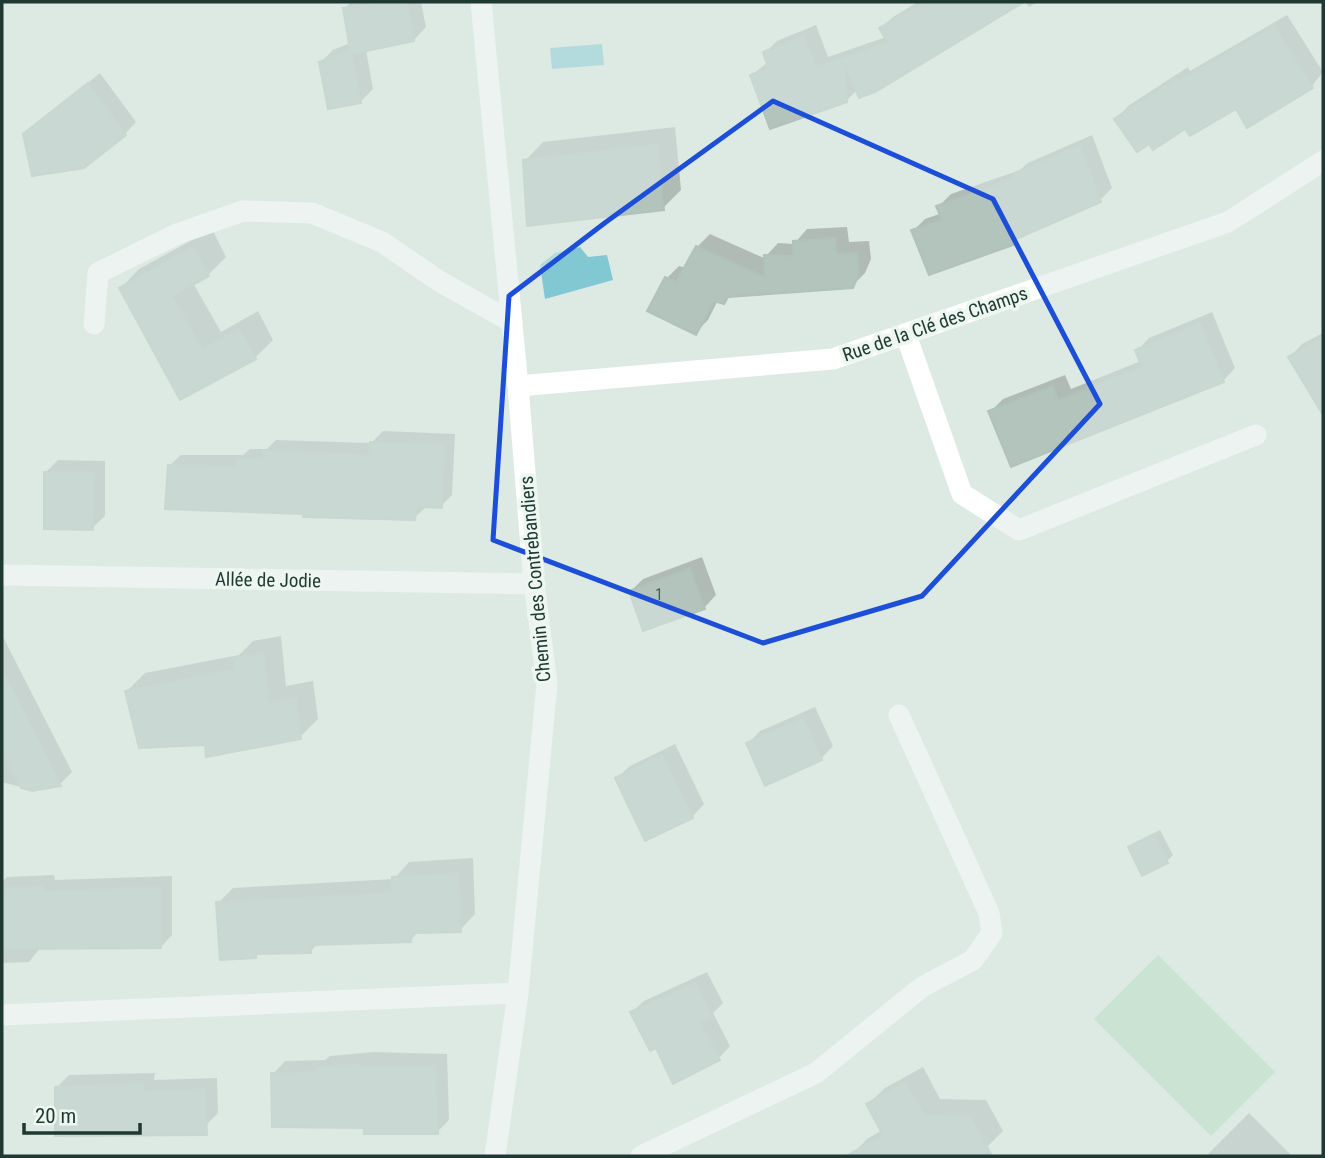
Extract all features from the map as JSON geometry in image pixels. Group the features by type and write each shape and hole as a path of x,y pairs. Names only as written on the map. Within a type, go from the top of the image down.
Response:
{"street":[{"name":"Chemin des Contrebandiers","path":"481,2 534,584 547,682 518,993 495,1156"},
{"name":"Rue de la Clé des Champs","path":"518,386 833,359 1228,222 1323,161"},
{"path":"94,324 98,274 177,234 243,211 313,213 382,242 439,281 512,321"},
{"path":"906,335 962,494 1018,530 1256,435"},
{"name":"Allée de Jodie","path":"2,575 534,584"},
{"path":"640,1156 816,1073 922,986 973,960 992,933 989,913 899,715"},
{"path":"2,1015 518,993"}],"highlighted area":[{"path":"773,101 993,199 1100,404 922,596 763,643 493,540 509,296"}],"green space":[{"path":"1158,955 1275,1072 1211,1136 1094,1019"}],"water":[{"path":"602,44 604,65 552,69 550,48"},
{"path":"580,247 588,257 607,255 613,280 545,299 540,265 555,253"}],"building":[{"path":"377,2 407,2 414,41 352,54 361,103 328,109 319,62 350,50 343,8"},
{"path":"923,2 1024,2 875,92 859,98 844,63 847,102 770,129 750,75 768,68 763,52 804,36 816,67 888,43 879,28"},
{"path":"1274,26 1313,88 1247,128 1236,109 1190,136 1185,129 1153,150 1149,144 1137,152 1114,119 1175,79 1177,82"},
{"path":"88,83 126,135 84,168 32,176 23,134"},
{"path":"657,144 664,210 527,226 523,160"},
{"path":"1080,145 1101,202 1012,241 1013,245 929,275 911,230 942,220 936,206 1015,178 1013,174"},
{"path":"835,238 837,254 857,253 859,273 853,288 728,297 724,304 714,301 696,335 647,311 665,277 676,282 696,246 765,277 764,255 793,256 793,241"},
{"path":"193,247 209,276 172,296 202,349 239,329 256,359 180,400 119,288"},
{"path":"1200,323 1224,382 1011,467 988,411 1053,386 1058,400 1142,367 1135,350"},
{"path":"1323,336 1323,415 1288,357"},
{"path":"370,442 444,445 442,508 417,507 415,520 165,509 168,465 236,466 237,459 263,459 263,451 369,455"},
{"path":"44,472 94,472 93,530 44,529"},
{"path":"690,568 705,609 643,631 629,591"},
{"path":"263,653 269,703 296,698 301,739 206,757 205,745 139,748 125,691 235,669 233,658"},
{"path":"2,670 61,786 32,791 21,788 2,751"},
{"path":"803,718 822,760 765,786 746,743"},
{"path":"662,755 693,818 645,841 615,778"},
{"path":"1154,834 1168,863 1142,876 1128,847"},
{"path":"458,873 461,932 412,933 411,942 311,945 311,953 256,954 256,958 220,960 216,902 392,893 392,877"},
{"path":"43,886 43,891 161,887 161,948 2,949 2,888"},
{"path":"695,983 712,1017 700,1022 720,1060 673,1084 656,1048 650,1051 630,1012"},
{"path":"362,1064 435,1066 438,1134 364,1134 364,1128 272,1127 271,1073 316,1072 316,1067"},
{"path":"905,1082 924,1115 970,1116 992,1156 846,1156 883,1135 866,1104"},
{"path":"144,1084 143,1091 205,1089 207,1135 55,1136 55,1087"}]}
